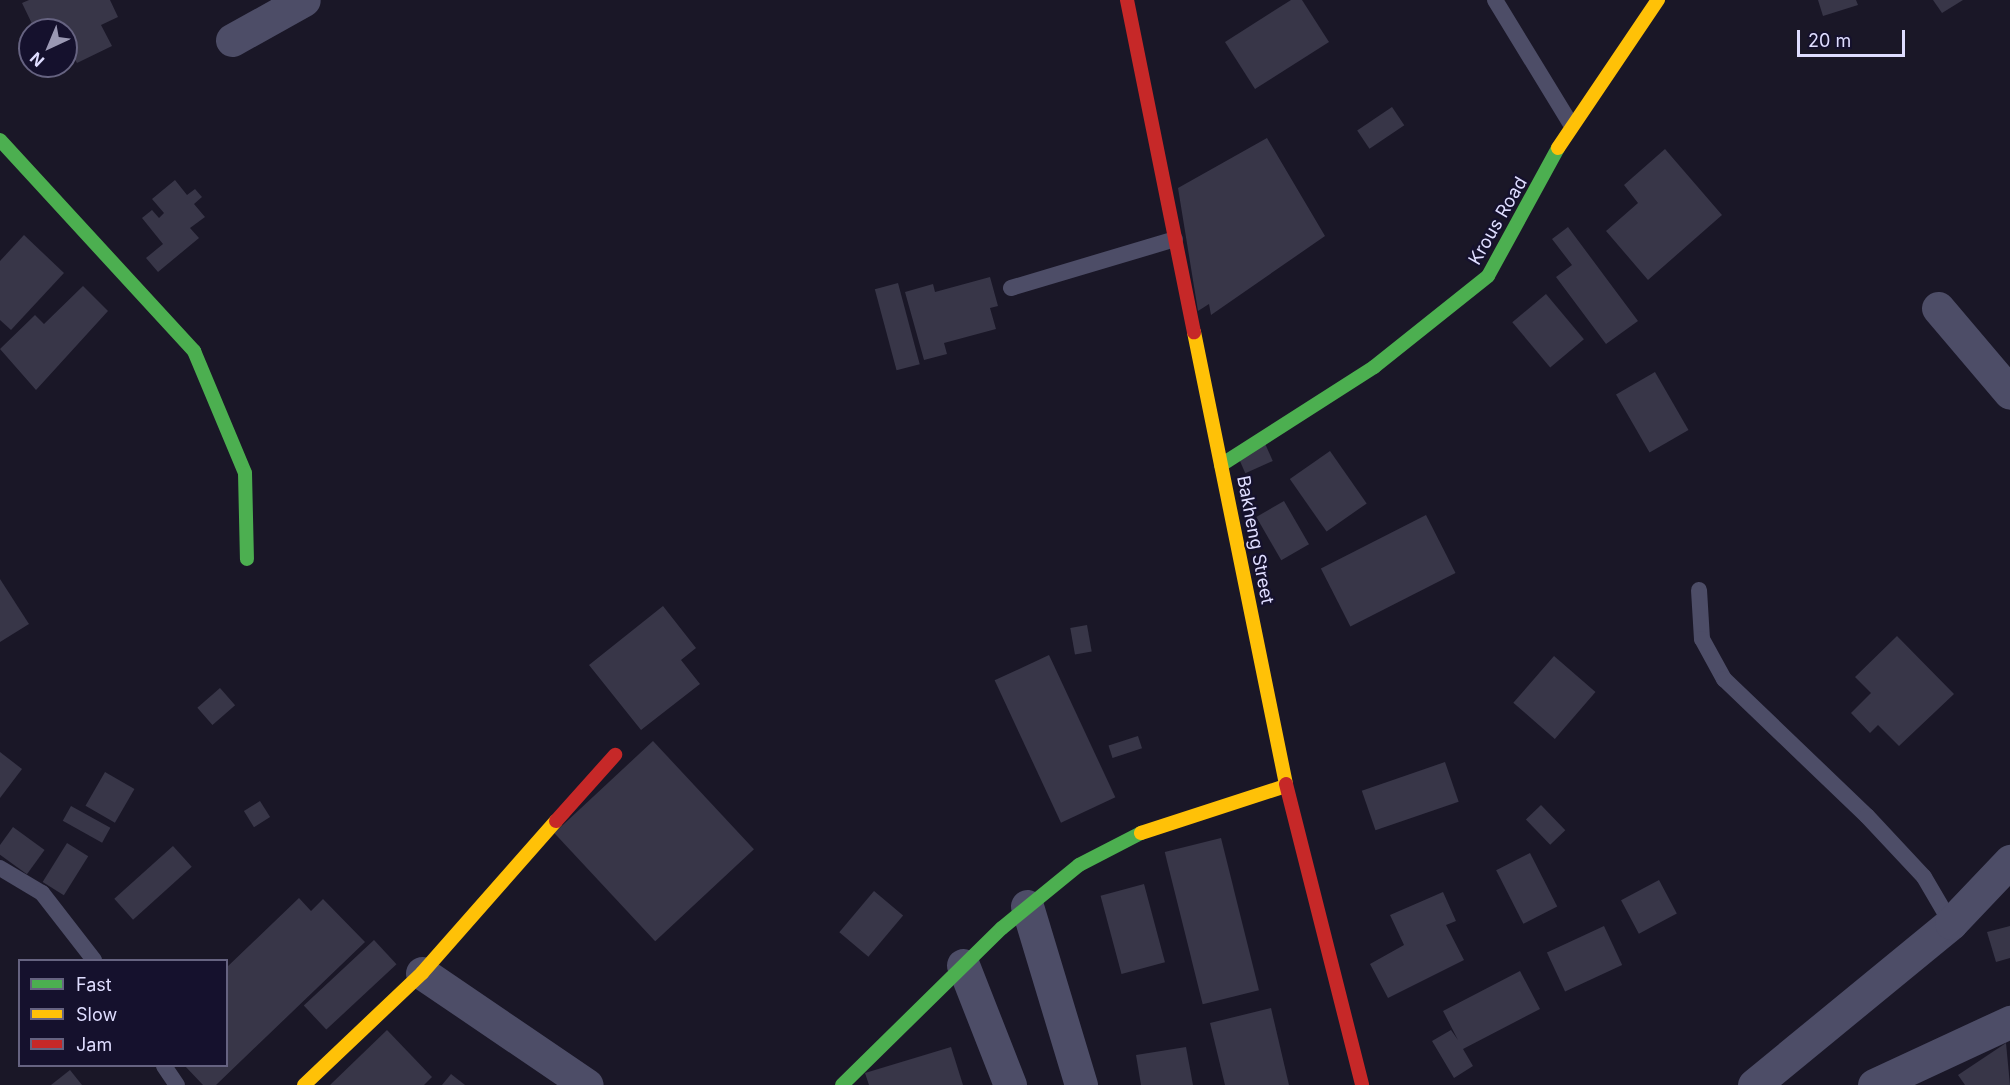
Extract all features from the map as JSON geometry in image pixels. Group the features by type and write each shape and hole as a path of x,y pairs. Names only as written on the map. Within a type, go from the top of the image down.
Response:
{"street":[{"path":"232,40 304,0"},
{"name":"Bakheng Street","path":"1126,0 1286,786 1362,1085"},
{"name":"Krous Road","path":"1221,465 1374,367 1467,297 1488,276 1530,207 1570,123 1658,0"},
{"path":"0,140 194,351 245,473 247,559"},
{"path":"1938,308 2010,393"},
{"path":"304,1085 422,973 615,755"},
{"path":"842,1085 963,965 1027,906 1079,865 1146,830 1286,786"},
{"path":"1754,1085 1951,923 2010,861"},
{"path":"1027,906 1081,1085"},
{"path":"963,965 1010,1085"},
{"path":"422,973 587,1085"},
{"path":"1874,1085 2010,1022"}],"lane":[{"path":"1495,0 1570,123"},
{"path":"1011,288 1175,239"},
{"path":"1700,590 1702,639 1724,679 1874,823 1924,878 1951,923"},
{"path":"0,868 42,893 93,959"},
{"path":"165,1067 177,1085"}],"building":[{"path":"29,0 110,0 118,17 101,25 112,46 78,63 78,18 29,18 22,3"},
{"path":"1291,0 1302,0 1329,42 1255,89 1225,42"},
{"path":"1818,0 1856,0 1858,5 1823,16"},
{"path":"1933,0 1963,0 1942,13"},
{"path":"1392,107 1404,125 1369,149 1357,130"},
{"path":"1267,138 1325,236 1211,315 1209,304 1198,311 1178,188"},
{"path":"1665,149 1722,215 1648,280 1606,231 1638,203 1624,185"},
{"path":"175,180 187,195 195,189 202,197 194,204 205,217 190,228 199,238 158,272 146,258 163,244 142,218 152,210 159,218 164,213 152,199"},
{"path":"1568,227 1638,321 1606,344 1556,277 1572,265 1552,239"},
{"path":"24,235 64,273 11,330 0,320 0,261"},
{"path":"990,277 998,306 990,308 996,329 944,343 947,354 924,360 905,292 933,284 935,292"},
{"path":"898,283 920,364 897,370 875,289"},
{"path":"83,286 108,311 36,390 0,349 35,315 44,324"},
{"path":"1546,294 1584,339 1550,367 1512,322"},
{"path":"1655,372 1688,430 1650,453 1616,394"},
{"path":"1263,439 1273,461 1245,473 1236,451"},
{"path":"1330,451 1367,503 1327,532 1290,479"},
{"path":"1284,501 1309,544 1281,560 1256,517"},
{"path":"1426,515 1456,573 1350,626 1321,569"},
{"path":"0,579 29,624 0,642"},
{"path":"663,606 696,648 681,660 700,684 641,730 589,665"},
{"path":"1087,625 1092,652 1075,655 1070,628"},
{"path":"1897,636 1954,694 1899,746 1878,725 1870,733 1851,713 1871,693 1855,677"},
{"path":"1049,655 1115,797 1061,823 995,680"},
{"path":"1554,656 1596,692 1555,739 1513,703"},
{"path":"220,688 235,705 212,725 197,708"},
{"path":"1138,736 1142,748 1113,758 1109,746"},
{"path":"653,741 754,849 655,941 554,833"},
{"path":"0,752 22,769 0,798"},
{"path":"1445,762 1459,802 1375,830 1362,791"},
{"path":"105,772 134,789 115,823 86,806"},
{"path":"260,801 270,817 254,827 244,811"},
{"path":"1541,805 1565,830 1550,845 1526,820"},
{"path":"71,806 110,828 102,843 63,821"},
{"path":"13,827 45,850 27,874 0,855 0,845"},
{"path":"1221,838 1259,990 1203,1004 1165,852"},
{"path":"67,843 88,856 64,895 43,882"},
{"path":"173,846 192,867 133,920 114,899"},
{"path":"1530,853 1557,906 1523,924 1496,870"},
{"path":"1659,880 1677,914 1639,934 1621,900"},
{"path":"1144,884 1165,962 1121,974 1101,896"},
{"path":"874,891 903,915 868,957 839,932"},
{"path":"1443,892 1456,921 1446,925 1464,960 1388,998 1370,964 1404,945 1390,915"},
{"path":"299,898 311,911 323,899 365,942 216,1085 203,1085 186,1067 228,1067 228,966"},
{"path":"1604,926 1622,965 1565,992 1547,953"},
{"path":"2010,926 2010,958 1996,962 1987,932"},
{"path":"374,940 397,964 326,1030 304,1005"},
{"path":"1520,971 1540,1009 1463,1049 1473,1066 1454,1078 1432,1041 1451,1030 1458,1040 1443,1011"},
{"path":"1271,1008 1289,1085 1225,1085 1210,1023"},
{"path":"387,1030 432,1077 424,1085 330,1085"},
{"path":"2006,1043 2010,1085 1965,1085 1958,1075"},
{"path":"951,1047 963,1085 869,1085 865,1073"},
{"path":"1186,1047 1193,1085 1141,1085 1136,1055"},
{"path":"70,1070 82,1085 51,1085"},
{"path":"451,1074 465,1085 442,1085"}],"traffic: fast":[{"path":"0,140 194,351 245,473 247,559"},
{"path":"1221,465 1374,367 1488,276 1558,148"},
{"path":"842,1085 1002,928 1079,865 1141,833"}],"traffic: slow":[{"path":"1558,148 1658,0"},
{"path":"1194,332 1286,784"},
{"path":"1141,833 1286,786"},
{"path":"304,1085 422,973 556,821"}],"traffic: jam":[{"path":"1127,0 1194,332"},
{"path":"556,821 615,755"},
{"path":"1286,784 1362,1085"}]}
